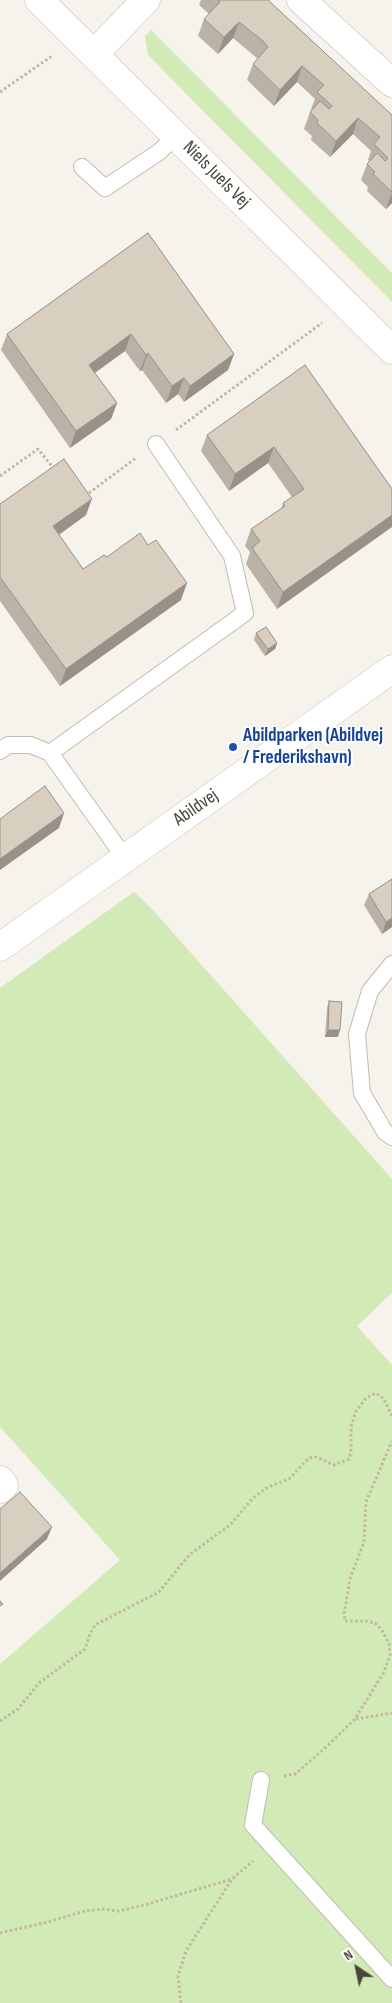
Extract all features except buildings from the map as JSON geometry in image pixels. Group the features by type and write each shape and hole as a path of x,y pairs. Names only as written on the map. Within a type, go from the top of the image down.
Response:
{"street":[{"name":"Niels Juels Vej","path":"40,0 392,350"},
{"path":"94,54 146,0"},
{"path":"302,0 392,84"},
{"name":"Abildvej","path":"0,947 392,669"},
{"path":"0,1480 4,1485 0,1489"}],"lane":[{"path":"82,167 105,188 159,152 176,136"},
{"path":"50,753 245,613 232,556 156,444"},
{"path":"0,751 8,745 32,745 50,753 124,858"},
{"path":"392,964 370,991 357,1034 362,1093 385,1132 392,1138"},
{"path":"261,1780 254,1825 392,1979"}],"path":[{"path":"0,92 59,51 75,36"},
{"path":"78,500 347,306"},
{"path":"0,476 38,449 55,471"},
{"path":"0,1721 18,1709 38,1683 85,1649 95,1625 159,1592 189,1555 230,1525 252,1499 266,1488 289,1479 309,1458 316,1456 334,1465 349,1459 351,1452 351,1427 356,1411 366,1398 376,1393 384,1399 392,1416"},
{"path":"261,1780 295,1774 324,1749 355,1719 384,1672 390,1655 382,1630 376,1623 345,1621 344,1614 350,1579 364,1542 366,1502 392,1441"},
{"path":"355,1719 392,1712"},
{"path":"181,2003 178,1976 186,1951 232,1879 272,1845"},
{"path":"0,1933 85,1911 102,1909 119,1911 141,1906 232,1879"}],"green space":[{"path":"151,30 392,273 392,302 148,55 145,36"},
{"path":"134,892 151,908 392,1179 392,1293 357,1326 392,1365 392,2003 0,2003 0,1664 120,1560 0,1427 0,988"}],"place":[{"name":"Abildparken (Abildvej / Frederikshavn)","path":"233,747"}]}
